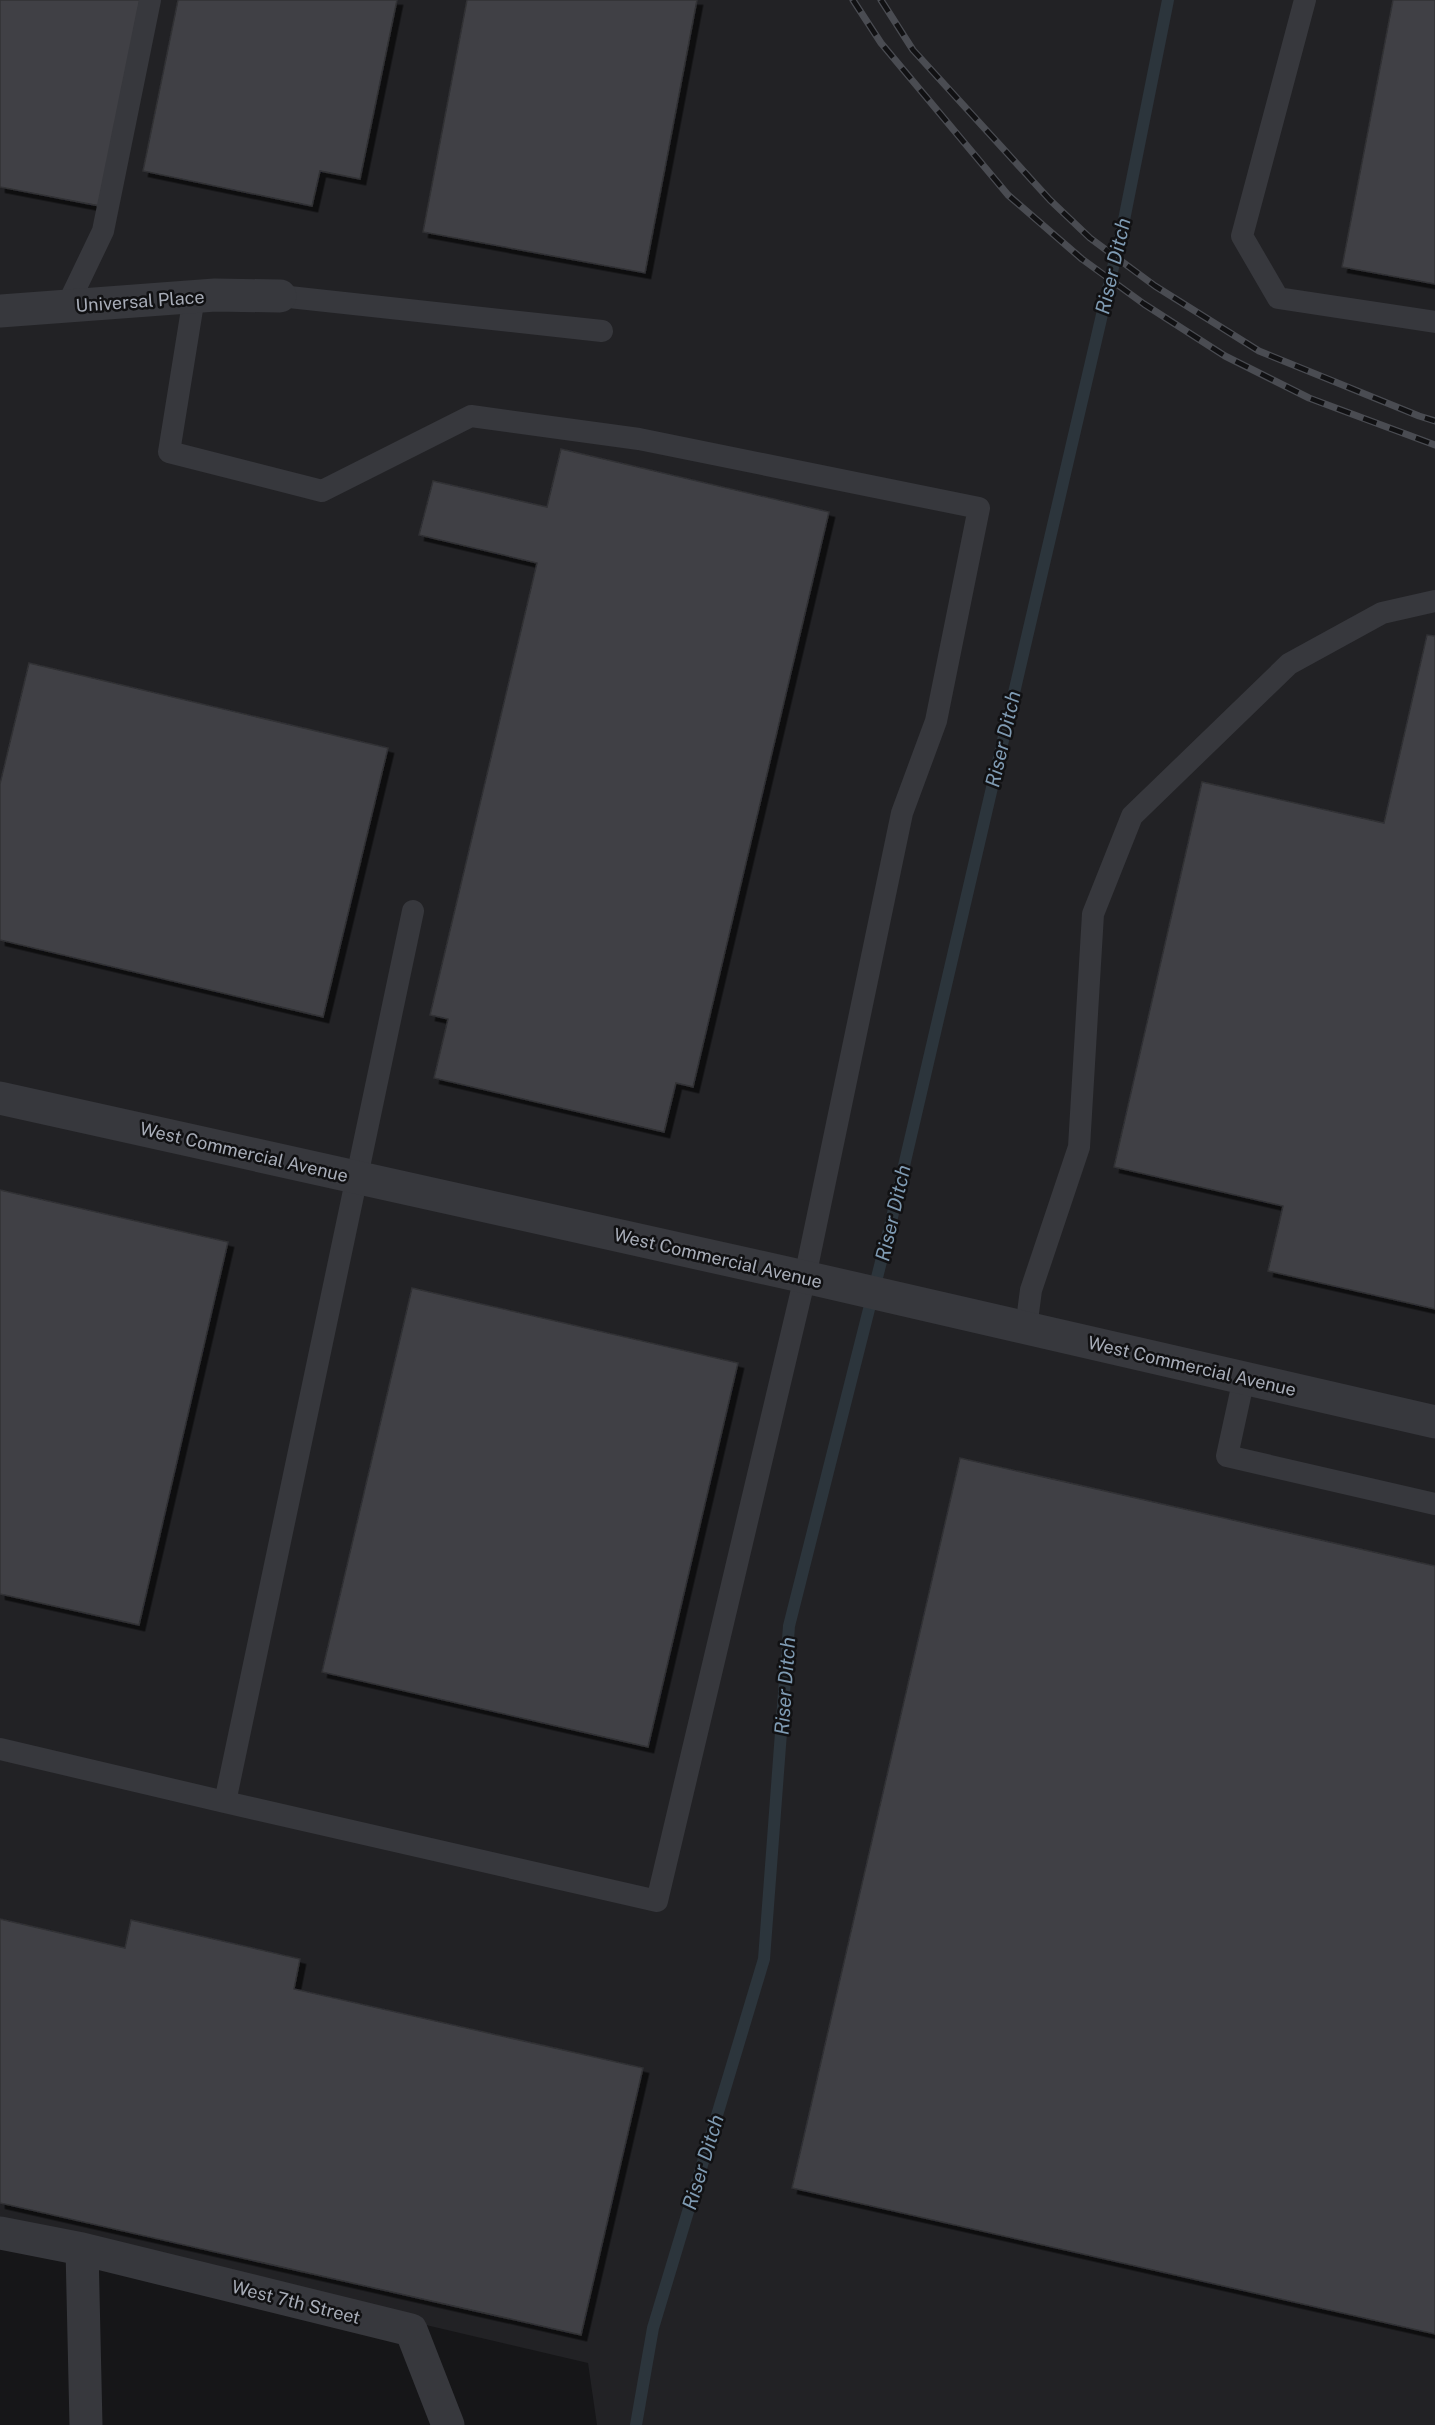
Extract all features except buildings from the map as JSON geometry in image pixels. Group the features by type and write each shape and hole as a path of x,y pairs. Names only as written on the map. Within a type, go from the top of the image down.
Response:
{"street":[{"name":"Universal Place","path":"0,311 194,297 280,296"},
{"name":"West Commercial Avenue","path":"0,1098 805,1277 1435,1422"},
{"path":"0,2233 82,2249 86,2425"},
{"name":"West 7th Street","path":"82,2249 411,2330 448,2425"}],"lane":[{"path":"67,306 103,231 150,0"},
{"path":"1305,0 1242,236 1278,298 1435,322"},
{"path":"280,296 602,331"},
{"path":"0,1749 657,1901 805,1277 902,813 936,721 979,508 639,439 471,416 322,491 169,452 194,297"},
{"path":"1026,1328 1031,1290 1079,1147 1093,914 1132,816 1289,664 1382,613 1435,601"},
{"path":"225,1802 355,1177 413,911"},
{"path":"1244,1378 1227,1456 1435,1504"}],"shaded area":[{"path":"0,0 1435,0 1435,2425 597,2425 588,2363 0,2225"}],"waterway":[{"name":"Riser Ditch","path":"636,2425 653,2328 764,1959 789,1626 890,1226 1124,220 1168,0"}],"railway":[{"path":"853,0 881,43 1008,195 1082,259 1144,304 1225,356 1309,398 1435,445"},
{"path":"881,0 913,50 1050,200 1090,238 1155,286 1259,351 1435,421"}]}
